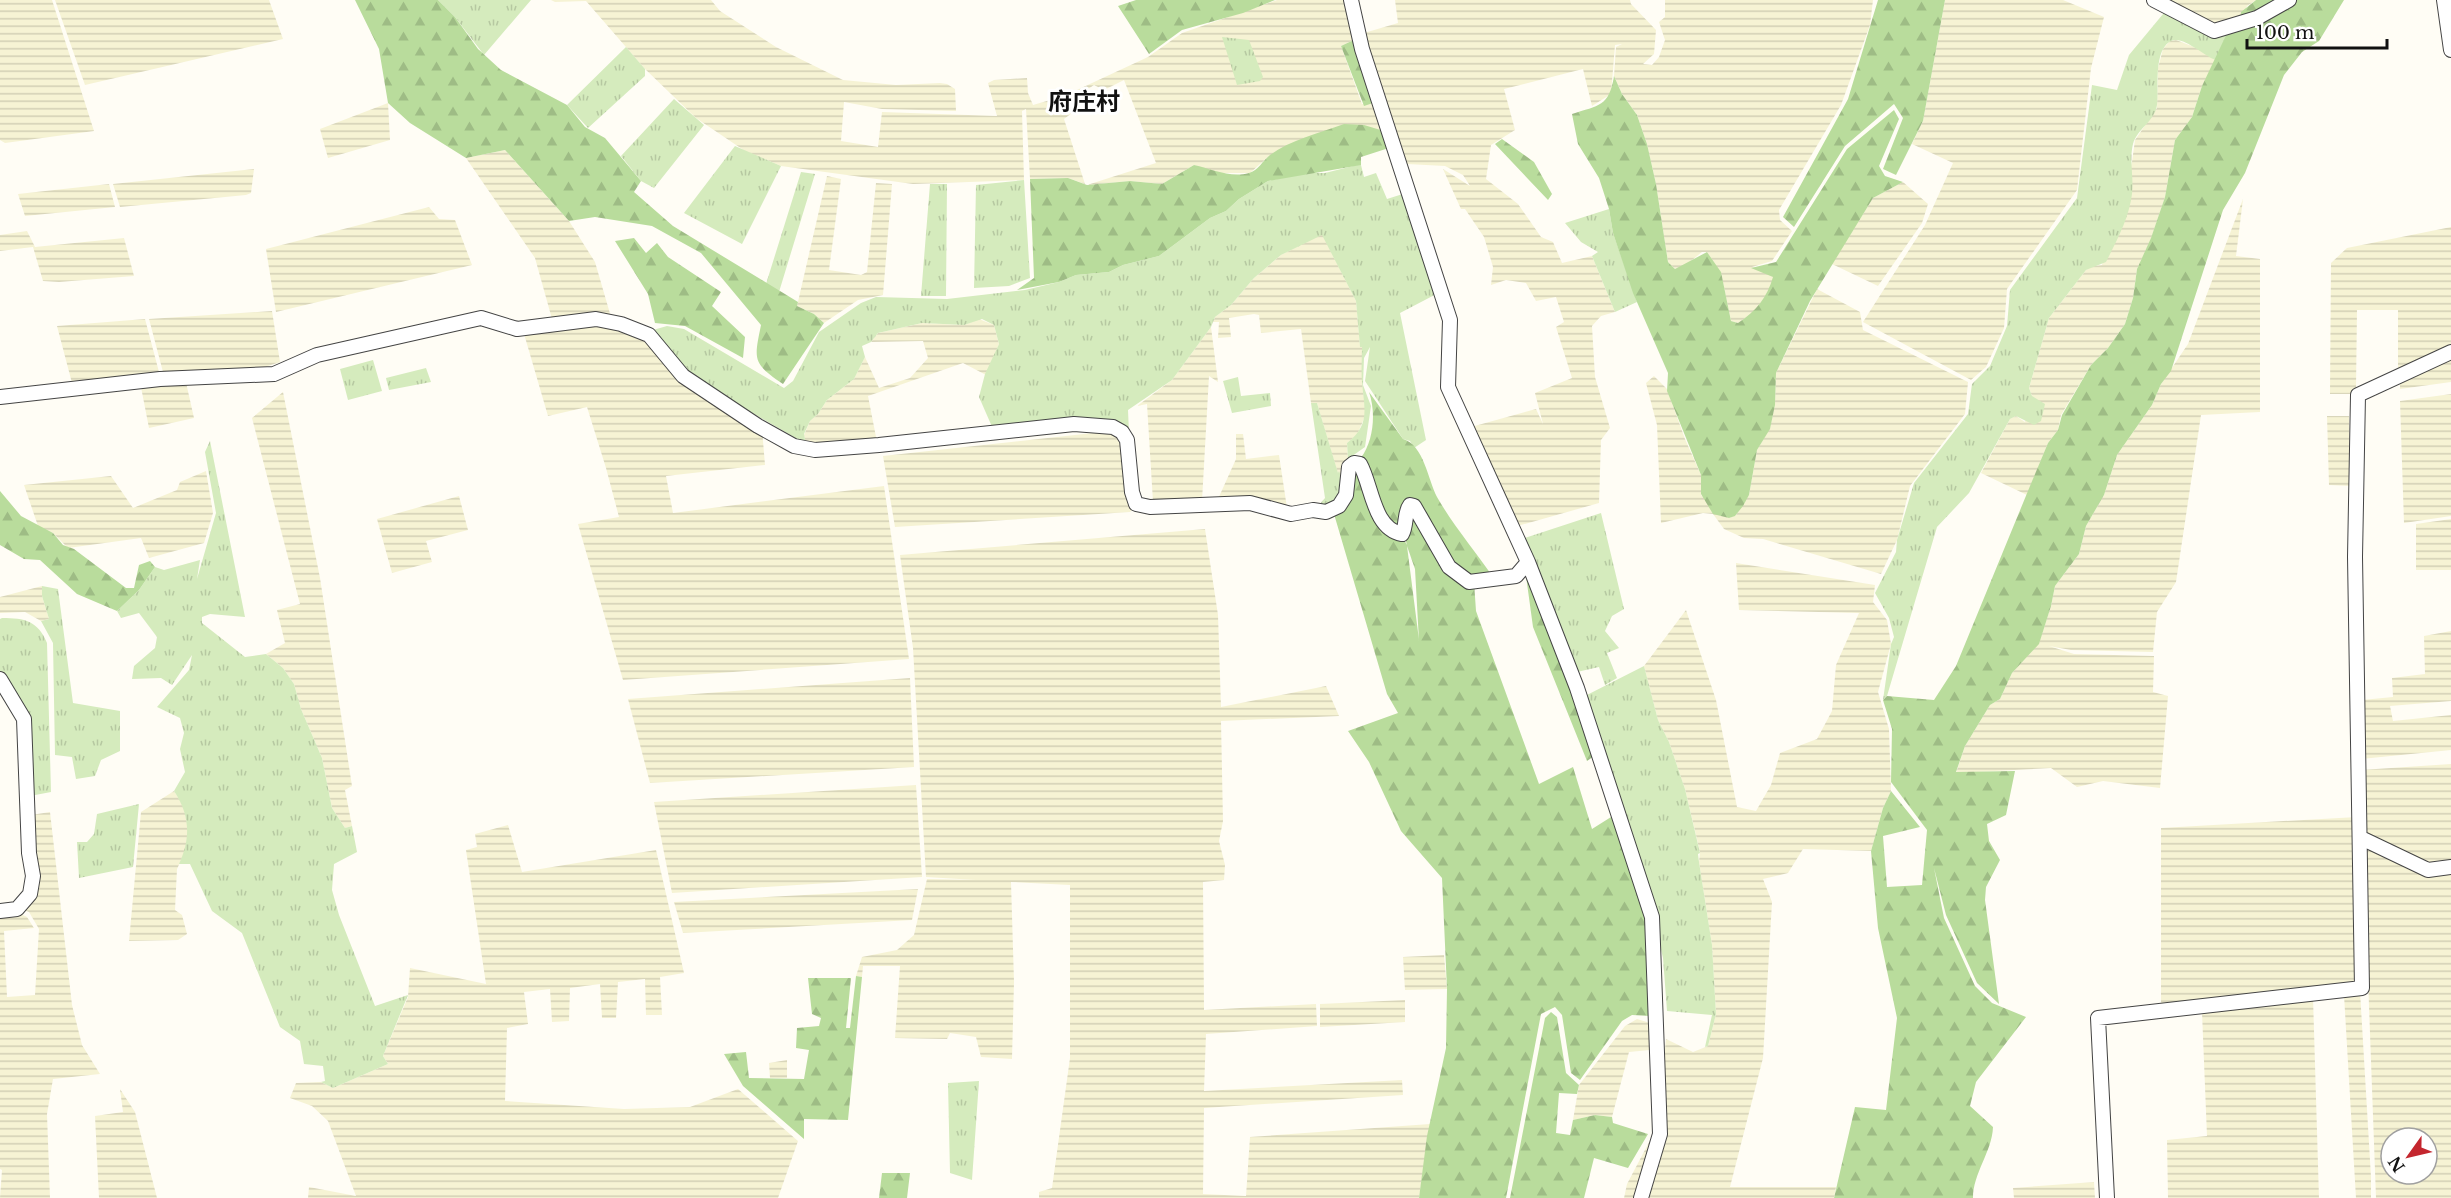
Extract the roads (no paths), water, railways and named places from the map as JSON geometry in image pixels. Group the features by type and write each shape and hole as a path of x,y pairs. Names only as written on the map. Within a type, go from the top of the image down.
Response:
{"street":[{"path":"1351,0 1362,49 1450,320 1448,387 1528,562 1577,688 1652,917 1660,1134 1641,1198"},
{"path":"2154,0 2214,31 2258,18 2289,0"},
{"path":"2444,0 2451,50"},
{"path":"0,397 160,379 274,374 317,355 481,318 517,328 596,319 621,324 649,335 682,376 758,426 794,446 815,450 879,445 1074,424 1113,428 1122,432 1126,440 1132,492 1137,504 1150,507 1250,503 1291,514 1313,510 1326,512 1339,506 1346,495 1349,467 1354,463 1360,464 1366,474 1379,515 1385,524 1395,533 1402,534 1407,509 1410,505 1414,506 1449,567 1469,582 1516,576 1528,562"},
{"path":"2107,1198 2098,1018 2362,988 2355,557 2358,395 2451,352"},
{"path":"0,679 24,719 29,853 33,876 30,894 16,909 0,911"},
{"path":"2361,838 2428,870 2451,867"}],"district":[{"name":"府庄村","path":"1084,102"}]}
